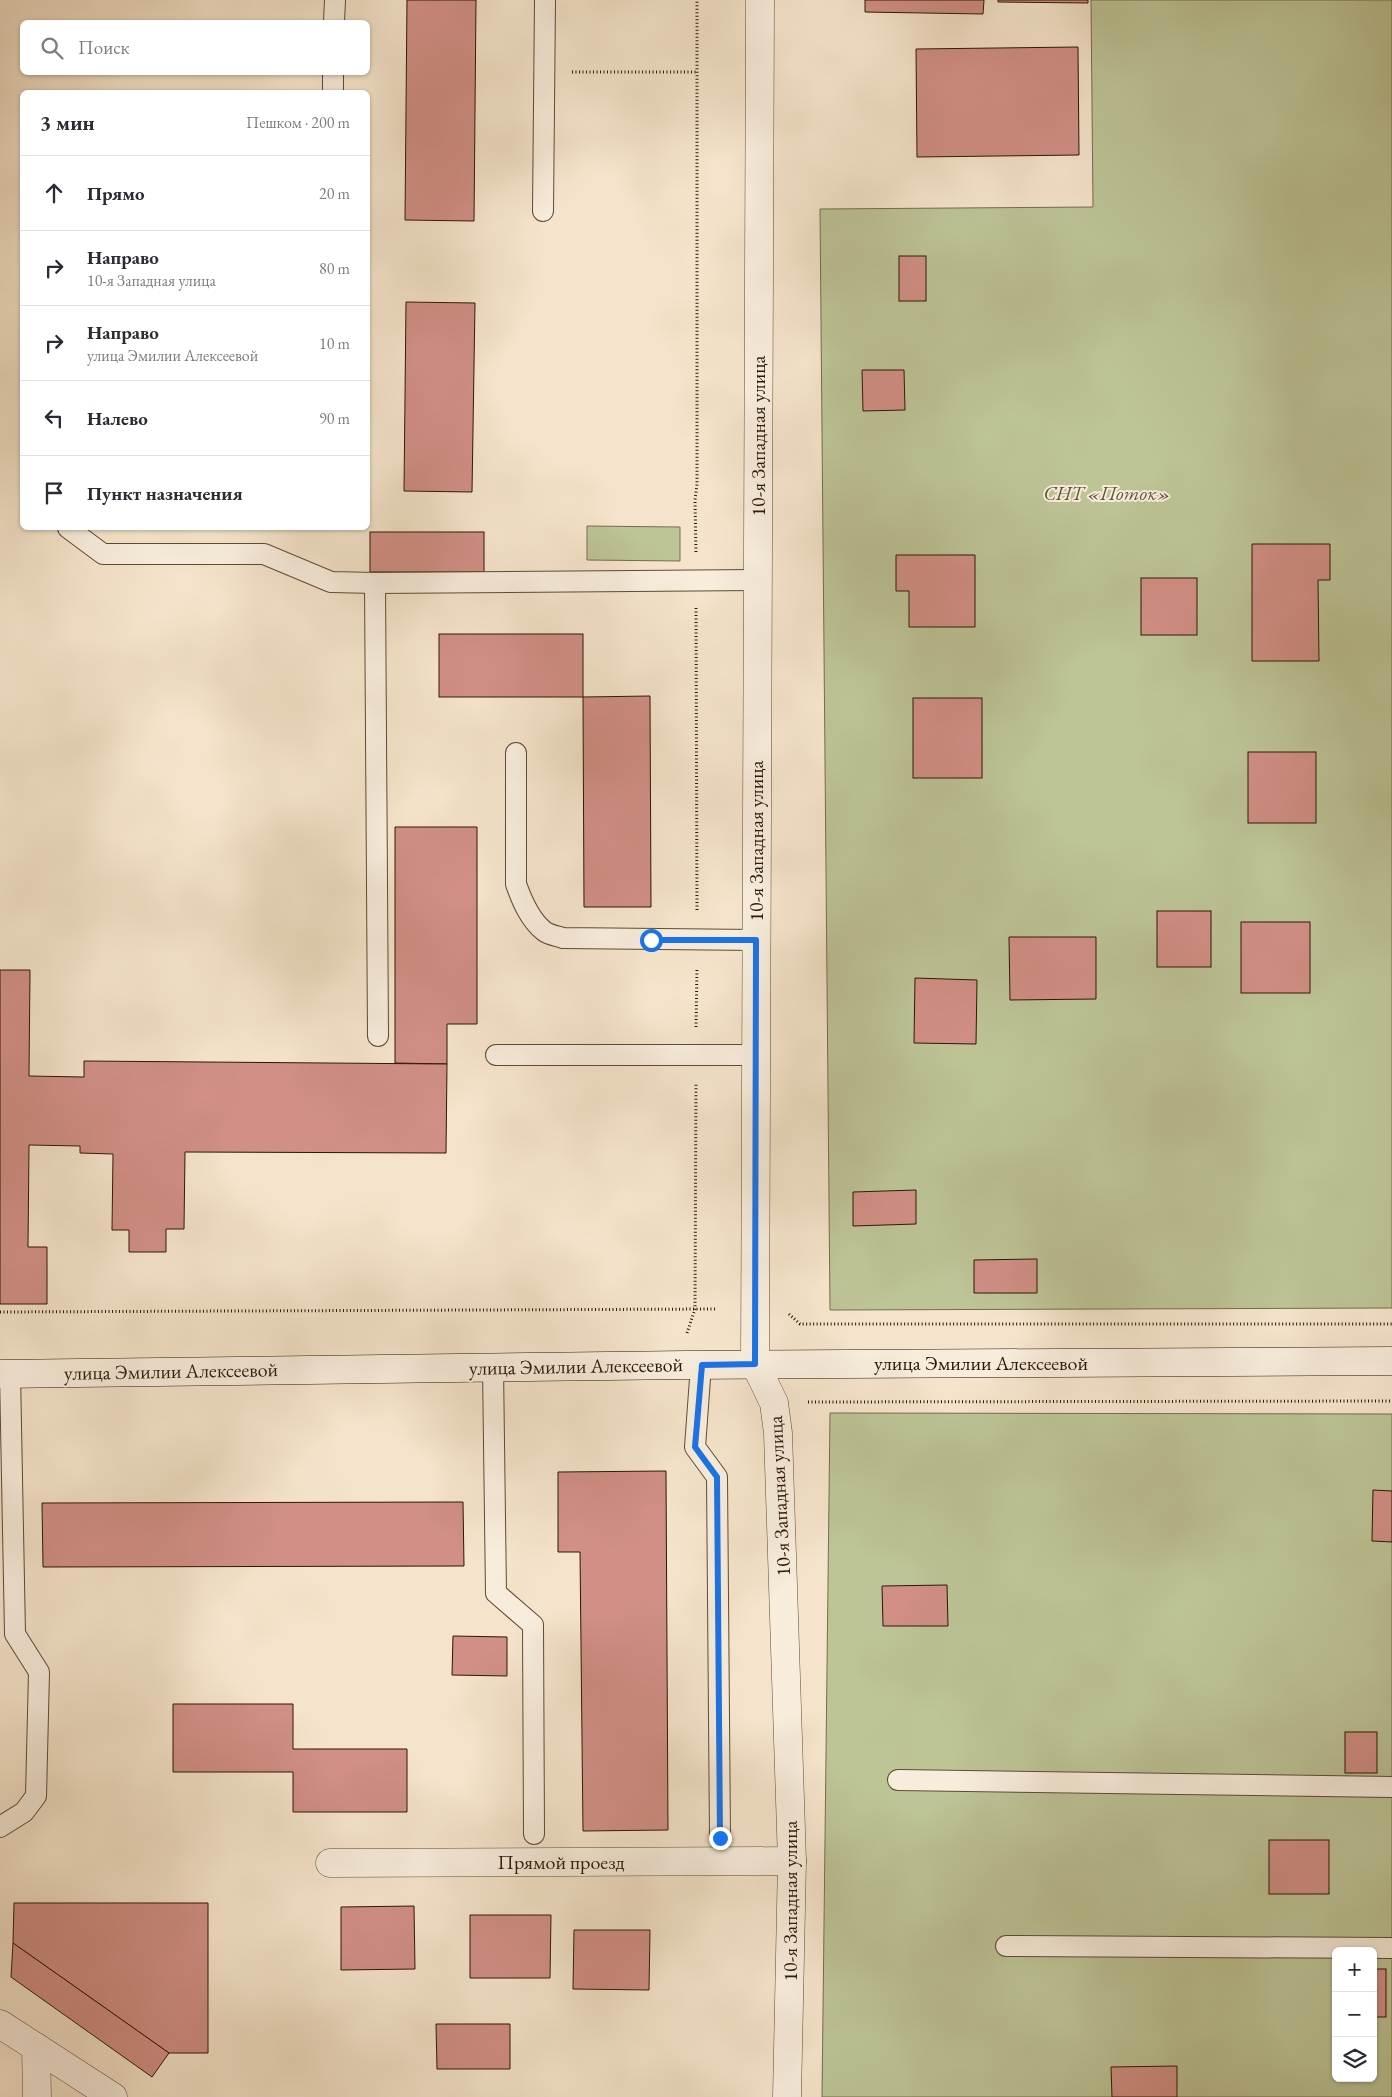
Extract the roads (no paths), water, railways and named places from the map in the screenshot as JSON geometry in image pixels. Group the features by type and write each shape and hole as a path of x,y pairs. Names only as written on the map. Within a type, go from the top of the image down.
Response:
{"street":[{"name":"10-я Западная улица","path":"760,0 755,1364 774,1403 778,1434 792,1861 787,2097"},
{"name":"улица Эмилии Алексеевой","path":"5,1374 755,1364 1392,1361"},
{"name":"Прямой проезд","path":"330,1863 792,1861"},
{"path":"0,2024 113,2097"},
{"path":"36,2047 37,2097"}],"lane":[{"path":"334,0 334,20"},
{"path":"543,211 545,0"},
{"path":"333,75 333,90"},
{"path":"71,530 103,554 264,554 331,582 757,580"},
{"path":"375,583 378,1036"},
{"path":"516,754 516,884 523,903 533,920 545,932 563,938 756,940"},
{"path":"496,1055 756,1055"},
{"path":"702,1365 695,1447 717,1477 720,1838"},
{"path":"493,1367 496,1594 533,1625 534,1834"},
{"path":"0,1827 24,1812 36,1796 39,1672 15,1634 5,1374"},
{"path":"898,1780 1392,1787"},
{"path":"1006,1946 1392,1948"}],"park label":[{"name":"СНТ «Поток»","path":"1107,493"}]}
